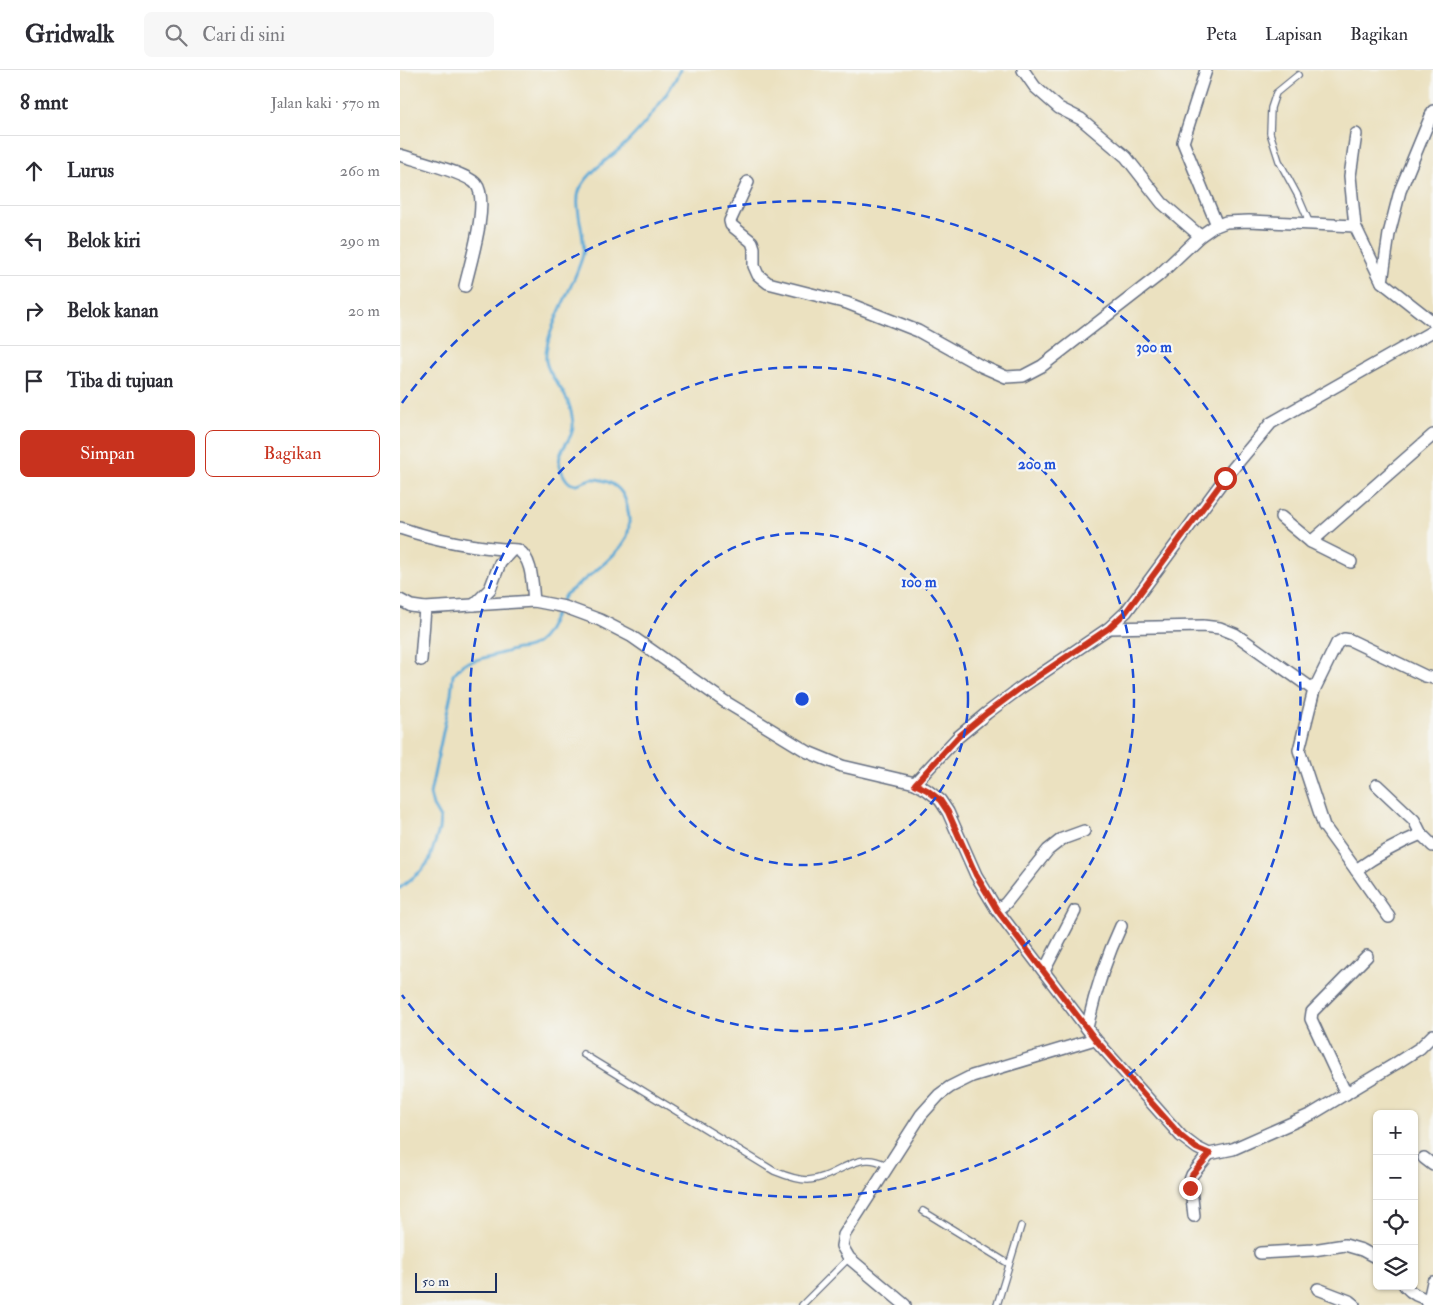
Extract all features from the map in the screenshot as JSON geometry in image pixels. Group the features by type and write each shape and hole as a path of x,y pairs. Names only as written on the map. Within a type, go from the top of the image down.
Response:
{"street":[{"path":"1023,70 1035,86 1059,108 1081,120 1126,157 1162,203 1200,236"},
{"path":"1206,70 1183,142 1217,225"},
{"path":"1382,282 1389,234 1400,191 1433,111"},
{"path":"1356,134 1350,176 1355,226 1382,282 1433,322"},
{"path":"400,155 463,176 476,184 482,197 481,215 465,286"},
{"path":"748,182 731,216 731,226 752,242 754,266 758,275 768,283 848,303 918,331 981,366 1006,377 1023,376 1042,366 1158,276 1200,236 1217,225 1226,222 1249,221 1355,226"},
{"path":"915,784 958,737 987,713 1109,628 1126,612 1225,478 1271,423 1433,331"},
{"path":"1311,542 1433,435"},
{"path":"1281,517 1311,542 1351,562"},
{"path":"400,528 430,538 473,547 518,550 523,553 529,565 534,601"},
{"path":"474,605 490,589 500,563 512,550"},
{"path":"400,600 411,606 425,608 534,601 565,607 600,620 631,636 724,700 808,752 842,766 915,784 934,795 948,812 976,875 997,910 1095,1039 1181,1136 1196,1148 1210,1154 1234,1149 1312,1114 1420,1048 1433,1035"},
{"path":"421,660 425,608"},
{"path":"1109,628 1203,626 1220,628 1235,634 1314,690"},
{"path":"1389,917 1324,826 1299,750 1314,690 1337,644 1344,639 1433,678"},
{"path":"1377,785 1414,820 1421,834 1433,846"},
{"path":"997,910 1006,903 1048,850 1062,840 1084,832"},
{"path":"1356,870 1376,855 1421,834"},
{"path":"1044,971 1075,911"},
{"path":"1087,1028 1100,978 1110,948 1121,926"},
{"path":"1346,1094 1312,1019 1312,1012 1367,956"},
{"path":"905,1305 849,1258 842,1246 844,1235 921,1115 950,1086 972,1076 1095,1039"},
{"path":"1194,1216 1190,1180 1210,1154"},
{"path":"1260,1253 1313,1250 1345,1245 1373,1256"},
{"path":"1409,1290 1414,1295 1428,1302 1433,1282"},
{"path":"1318,1289 1349,1301 1354,1305"}],"lane":[{"path":"1298,74 1276,93 1270,108 1270,133 1279,161 1298,196 1310,224"},
{"path":"583,1054 783,1175 807,1180 828,1176 866,1160 877,1160 889,1166"},
{"path":"923,1211 1009,1264"},
{"path":"997,1305 1021,1226"},
{"path":"802,1305 849,1258"}],"waterway":[{"path":"560,604 565,595 600,567 624,543 629,523 626,502 619,489 611,483 596,479 577,484 569,483 559,461 563,448 570,437 573,423 567,400 547,366 546,349 583,254 584,247 578,210 578,194 589,176 621,148 646,122 662,101 680,70"},
{"path":"400,888 421,871 429,861 439,830 440,818 433,806 430,794 451,694 453,675 465,663 533,646 544,636 558,609"}],"route":[{"path":"1190,1188 1192,1175 1210,1154 1196,1148 1181,1136 1095,1039 997,910 976,875 948,812 940,800 915,784 958,737 987,713 1109,628 1126,612 1225,478"}]}
